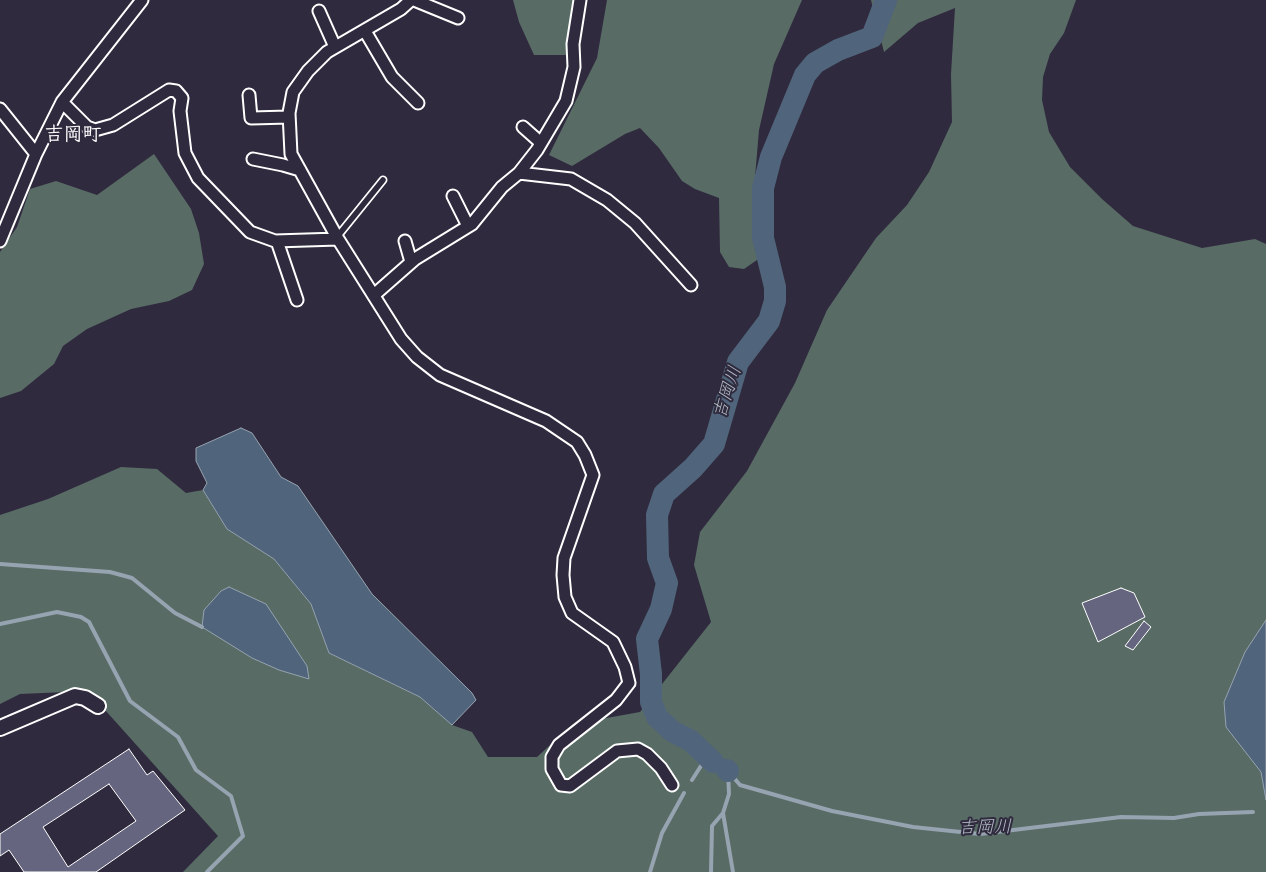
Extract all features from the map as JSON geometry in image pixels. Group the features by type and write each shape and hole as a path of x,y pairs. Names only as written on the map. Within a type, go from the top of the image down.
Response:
{"street":[{"path":"0,241 36,154 62,102 142,0"},
{"path":"458,18 413,0 402,10 327,52 308,71 293,92 289,117 291,154 338,238 401,339 417,357 440,375 546,422 577,442 593,475 564,558 565,597 572,613 613,642 625,667 629,683 616,700 559,746 552,757 552,769 561,785 570,786 617,751 638,749 648,754 661,768 672,785"},
{"path":"374,295 411,262 468,226 502,187 519,173 541,143 566,101 574,67 573,44 580,0"},
{"path":"319,11 336,47"},
{"path":"365,30 392,77 418,103"},
{"path":"62,102 87,127 95,130 113,125 169,90 176,91 182,98 180,111 185,153 198,178 250,232 277,241 338,238"},
{"path":"249,96 251,118 289,117"},
{"path":"0,109 36,154"},
{"path":"523,126 541,143"},
{"path":"253,159 300,170"},
{"path":"519,173 571,179 606,200 635,223 691,285"},
{"path":"453,196 468,226"},
{"path":"404,240 411,262"},
{"path":"277,241 297,300"},
{"path":"0,728 75,696 85,698 98,706"}],"lane":[{"path":"338,238 383,180"}],"green space":[{"path":"513,0 573,0 569,26 568,55 534,55 519,22"},
{"path":"607,0 802,0 774,64 759,130 754,189 761,228 757,260 744,269 729,267 720,252 719,198 695,189 682,181 659,148 640,128 625,134 572,166 549,155 597,58"},
{"path":"871,0 1076,0 1064,33 1050,54 1043,77 1042,100 1049,132 1070,167 1133,226 1202,248 1255,239 1266,244 1266,872 183,872 218,836 88,691 20,694 0,704 0,515 48,499 121,467 157,469 186,493 203,490 227,529 274,559 311,604 329,653 420,697 452,725 472,732 488,757 537,757 573,724 640,712 711,622 694,565 700,532 747,471 795,383 827,310 876,238 907,205 929,172 952,122 951,74 955,8 918,23 884,52"},
{"path":"154,154 191,209 199,233 204,264 192,290 169,301 131,309 87,329 63,346 54,364 21,391 0,398 0,252 17,227 30,189 56,181 97,195"}],"water":[{"path":"241,428 252,433 281,477 298,486 372,594 472,693 476,700 452,725 420,697 329,653 311,604 274,559 227,529 203,490 207,483 196,461 196,448"},
{"path":"229,587 266,604 307,666 309,679 279,670 252,658 202,627 204,610 221,591"},
{"path":"1266,620 1266,800 1261,772 1226,727 1224,702 1245,652"}],"building":[{"path":"1121,588 1134,593 1145,617 1098,642 1082,603"},
{"path":"1144,621 1151,627 1133,650 1125,646"},
{"path":"129,749 147,775 153,771 185,810 96,872 24,872 9,850 0,856 0,834","holes":["109,784 136,821 68,867 43,827"]}],"waterway":[{"name":"吉岡川","path":"713,762 691,741 672,731 657,717 651,702 651,674 647,639 661,609 667,583 658,558 657,515 664,494 693,468 714,444 738,362 769,321 775,301 775,287 763,238 763,188 771,157 805,75 815,63 838,50 872,37 886,0"},
{"path":"0,564 110,572 132,578 175,613 202,627"},
{"path":"0,624 57,612 81,617 89,622 130,701 178,737 196,770 231,796 243,836 207,872"},
{"path":"692,780 706,758"},
{"name":"吉岡川","path":"728,771 740,785 832,811 913,827 980,834 1121,817 1174,818 1199,814 1253,812"},
{"path":"728,771 729,794 723,813 733,872"},
{"path":"650,872 662,833 684,793"},
{"path":"711,872 712,826 723,813"}],"district":[{"name":"吉岡町","path":"73,137"}]}
